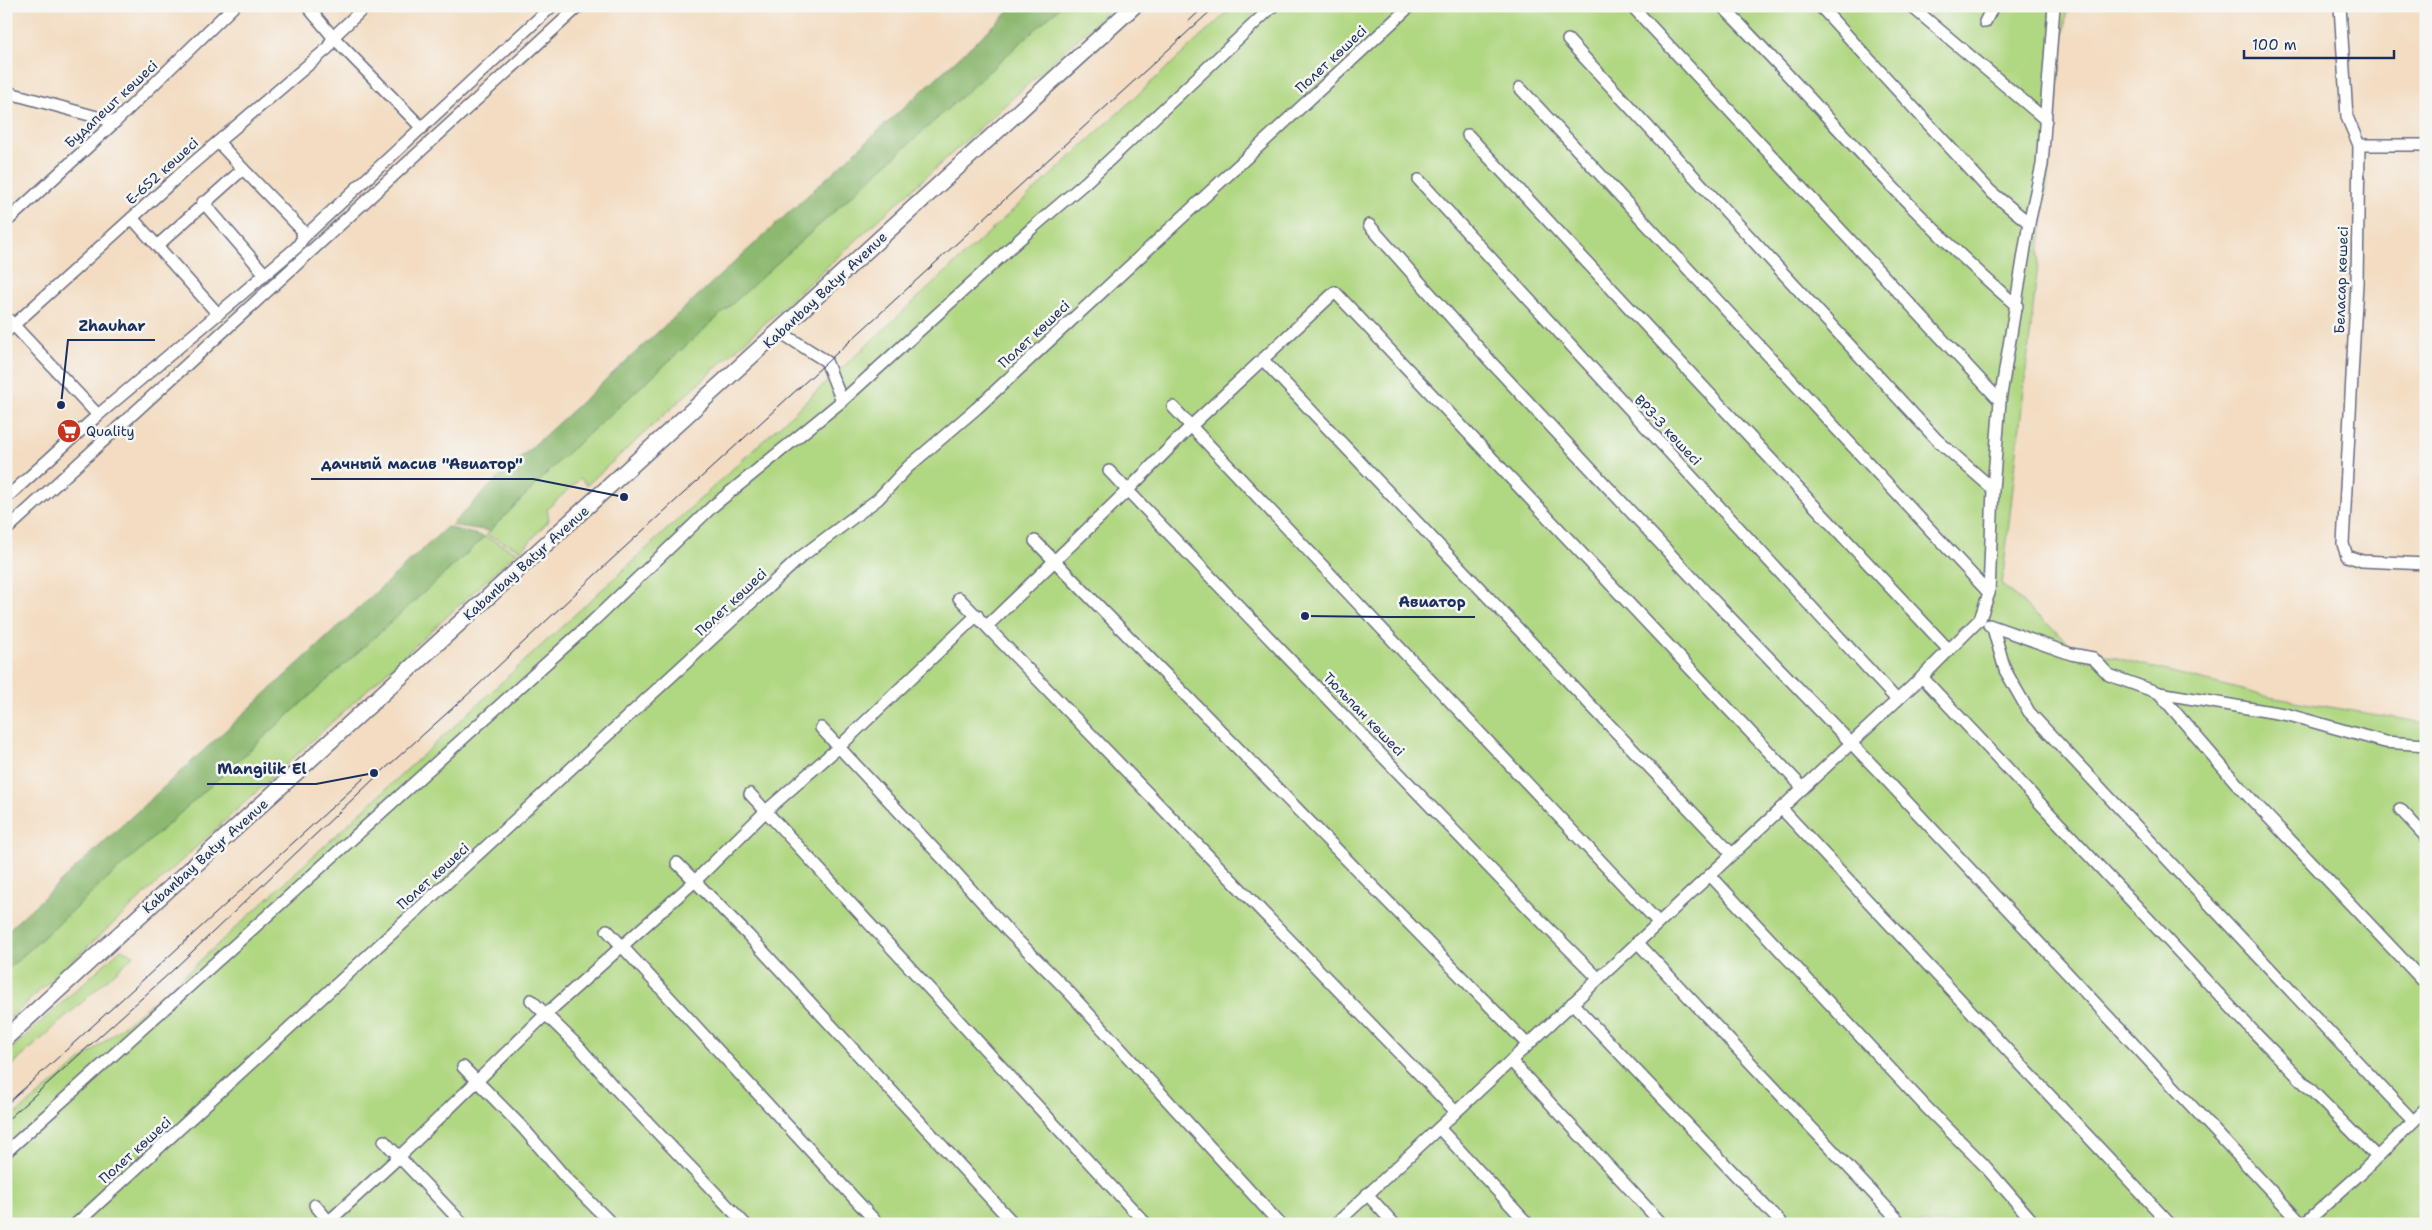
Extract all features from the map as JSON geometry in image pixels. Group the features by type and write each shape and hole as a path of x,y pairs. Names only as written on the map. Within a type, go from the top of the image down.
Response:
{"main road":[{"name":"Kabanbay Batyr Avenue","path":"6,1038 780,332 1134,6"}],"street":[{"name":"Будапешт көшесі","path":"6,222 115,122 234,6"},
{"path":"307,6 422,128"},
{"name":"Е-652 көшесі","path":"9,325 328,48 332,34 366,6"},
{"path":"6,498 98,415 297,247 303,238 552,6"},
{"path":"6,530 579,6"},
{"path":"6,1152 593,621 713,506 842,401 1024,235 1086,182 1273,6"},
{"name":"Полет көшесі","path":"76,1224 802,556 878,499 908,467 977,408 1410,6"},
{"path":"1632,6 2000,401"},
{"path":"1722,6 1926,222 1971,266 2017,306"},
{"path":"1820,6 1990,191 2029,223"},
{"path":"1911,6 2046,120"},
{"path":"1985,22 1993,6"},
{"path":"1336,1224 1455,1112 1512,1062 1598,978 1897,700 1980,619 1989,593 1993,489 2000,401 2017,306 2029,223 2042,165 2054,6"},
{"name":"Беласар көшесі","path":"2340,6 2347,116 2359,145 2357,282 2343,544 2347,556 2362,561 2426,564"},
{"path":"1568,40 1931,433 1993,489"},
{"path":"1520,88 1989,593"},
{"path":"6,92 115,122"},
{"path":"1468,135 1948,649"},
{"path":"218,142 301,229 303,238"},
{"path":"2359,145 2426,146"},
{"path":"158,244 203,202 243,169"},
{"name":"ВРЗ-3 көшесі","path":"1419,180 1897,700"},
{"path":"203,202 264,273"},
{"path":"132,218 158,244 218,314"},
{"path":"1369,225 1490,360 2303,1224 2377,1157 2426,1109"},
{"path":"987,626 1129,490 1192,425 1335,292 1803,788"},
{"path":"9,325 98,415"},
{"path":"780,332 826,361 842,401"},
{"path":"1263,360 1732,853"},
{"path":"1173,407 1658,922"},
{"name":"Тюльпан көшесі","path":"1109,471 1484,863 1598,978"},
{"path":"1035,541 1056,560 1528,1045"},
{"path":"959,598 1455,1112"},
{"path":"315,1205 329,1223 546,1014 695,881 766,811 840,746 977,615"},
{"path":"1980,619 1993,628 2072,654 2092,658 2109,675 2160,693 2289,715 2385,742 2426,745"},
{"path":"1993,628 2006,670 2029,712 2413,1120"},
{"path":"1922,676 2255,1033 2377,1157"},
{"path":"2160,693 2238,784 2426,984"},
{"path":"821,728 840,746 1280,1224"},
{"path":"750,794 1146,1224"},
{"path":"1781,808 2170,1224"},
{"path":"2400,808 2426,837"},
{"path":"677,863 748,935 1014,1224"},
{"path":"1710,875 1926,1107 1984,1165 2035,1224"},
{"path":"607,930 878,1224"},
{"path":"1637,942 1902,1224"},
{"path":"531,1000 745,1224"},
{"path":"1572,1003 1782,1224"},
{"path":"1512,1062 1662,1224"},
{"path":"463,1067 523,1128 612,1224"},
{"path":"1438,1128 1528,1224"},
{"path":"384,1141 463,1224"},
{"path":"1367,1194 1394,1224"}],"green space":[{"path":"1015,6 1061,6 562,458 490,531 451,525 496,480"},
{"path":"1061,6 1114,6 587,485 581,478 547,509 549,520 522,550 486,535 562,458"},
{"path":"1234,6 2067,6 2002,585 2074,647 2269,697 2426,723 2426,1224 6,1224 6,1122 177,982"},
{"path":"447,527 485,537 6,971 6,932"},
{"path":"485,537 517,552 6,1022 6,971"},
{"path":"121,949 134,955 6,1071 6,1054"}],"tram line":[{"path":"1189,21 1205,6"},
{"path":"6,1121 173,970 377,776 475,688 613,558 1216,6"},
{"path":"6,1105 364,778"}],"place":[{"name":"Zhauhar","path":"61,405"},
{"name":"Quality","path":"69,431"},
{"name":"дачный масив \"Авиатор\"","path":"624,497"},
{"name":"Авиатор","path":"1305,616"},
{"name":"Mangilik El","path":"374,773"}]}
